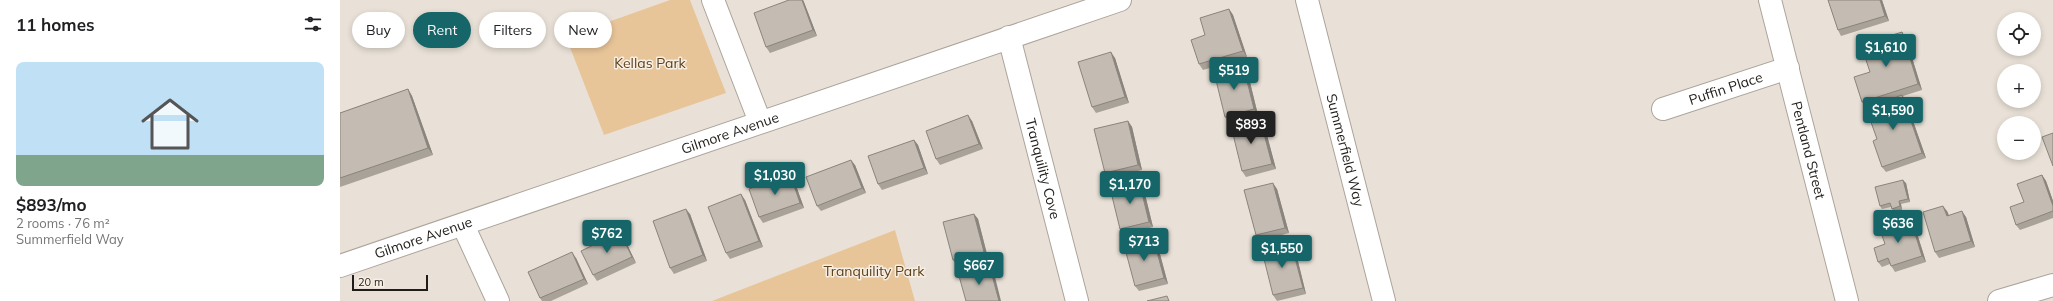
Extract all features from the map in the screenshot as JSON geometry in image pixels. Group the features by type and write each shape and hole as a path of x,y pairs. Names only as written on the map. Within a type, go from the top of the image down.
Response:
{"street":[{"path":"713,0 760,122"},
{"name":"Gilmore Avenue","path":"340,266 1120,0"},
{"name":"Summerfield Way","path":"1307,0 1384,301"},
{"name":"Pentland Street","path":"1770,0 1847,301"},
{"name":"Tranquility Cove","path":"1009,37 1077,301"},
{"name":"Puffin Place","path":"1662,109 1788,68"},
{"path":"463,225 498,301"},
{"path":"1999,301 2053,284"}],"green space":[{"name":"Kellas Park","path":"670,0 690,0 726,93 604,135 570,48 612,48 612,21"},
{"name":"Tranquility Park","path":"895,230 915,301 712,301"}],"building":[{"path":"789,0 802,0 813,30 766,47 754,13"},
{"path":"1828,0 1880,0 1885,16 1838,30"},
{"path":"1229,9 1243,51 1199,64 1191,40 1205,35 1200,18"},
{"path":"1902,32 1918,84 1862,102 1854,77 1870,72 1861,45"},
{"path":"1111,52 1125,97 1092,107 1078,62"},
{"path":"1243,65 1254,109 1225,117 1214,72"},
{"path":"408,89 428,148 340,178 340,113"},
{"path":"1902,95 1922,153 1882,167 1873,141 1877,139 1866,108"},
{"path":"968,115 979,144 936,159 926,131"},
{"path":"1260,119 1272,164 1242,171 1231,126"},
{"path":"1128,121 1138,165 1105,173 1094,129"},
{"path":"2053,133 2053,166 2042,137"},
{"path":"914,140 924,168 878,184 868,156"},
{"path":"851,160 862,188 817,206 806,177"},
{"path":"790,174 800,203 759,217 749,189"},
{"path":"2042,175 2053,206 2053,211 2016,225 2010,207 2024,202 2017,184"},
{"path":"1903,180 1908,199 1899,201 1900,206 1892,209 1890,203 1880,206 1875,187"},
{"path":"1139,181 1149,222 1120,229 1110,188"},
{"path":"1273,183 1285,228 1256,235 1244,190"},
{"path":"741,194 759,241 726,253 708,207"},
{"path":"1943,206 1947,216 1962,211 1971,241 1935,252 1923,212"},
{"path":"686,209 703,255 670,268 653,221"},
{"path":"974,214 984,252 953,260 943,222"},
{"path":"1911,221 1922,256 1891,266 1888,258 1878,262 1874,248 1885,244 1879,227 1893,222 1894,227"},
{"path":"620,232 632,257 593,275 581,251"},
{"path":"1153,237 1164,278 1135,286 1124,245"},
{"path":"1291,243 1303,288 1273,295 1262,251"},
{"path":"572,252 584,279 540,298 528,272"},
{"path":"990,268 999,301 966,301 959,276"},
{"path":"1167,296 1169,301 1147,301"}]}
